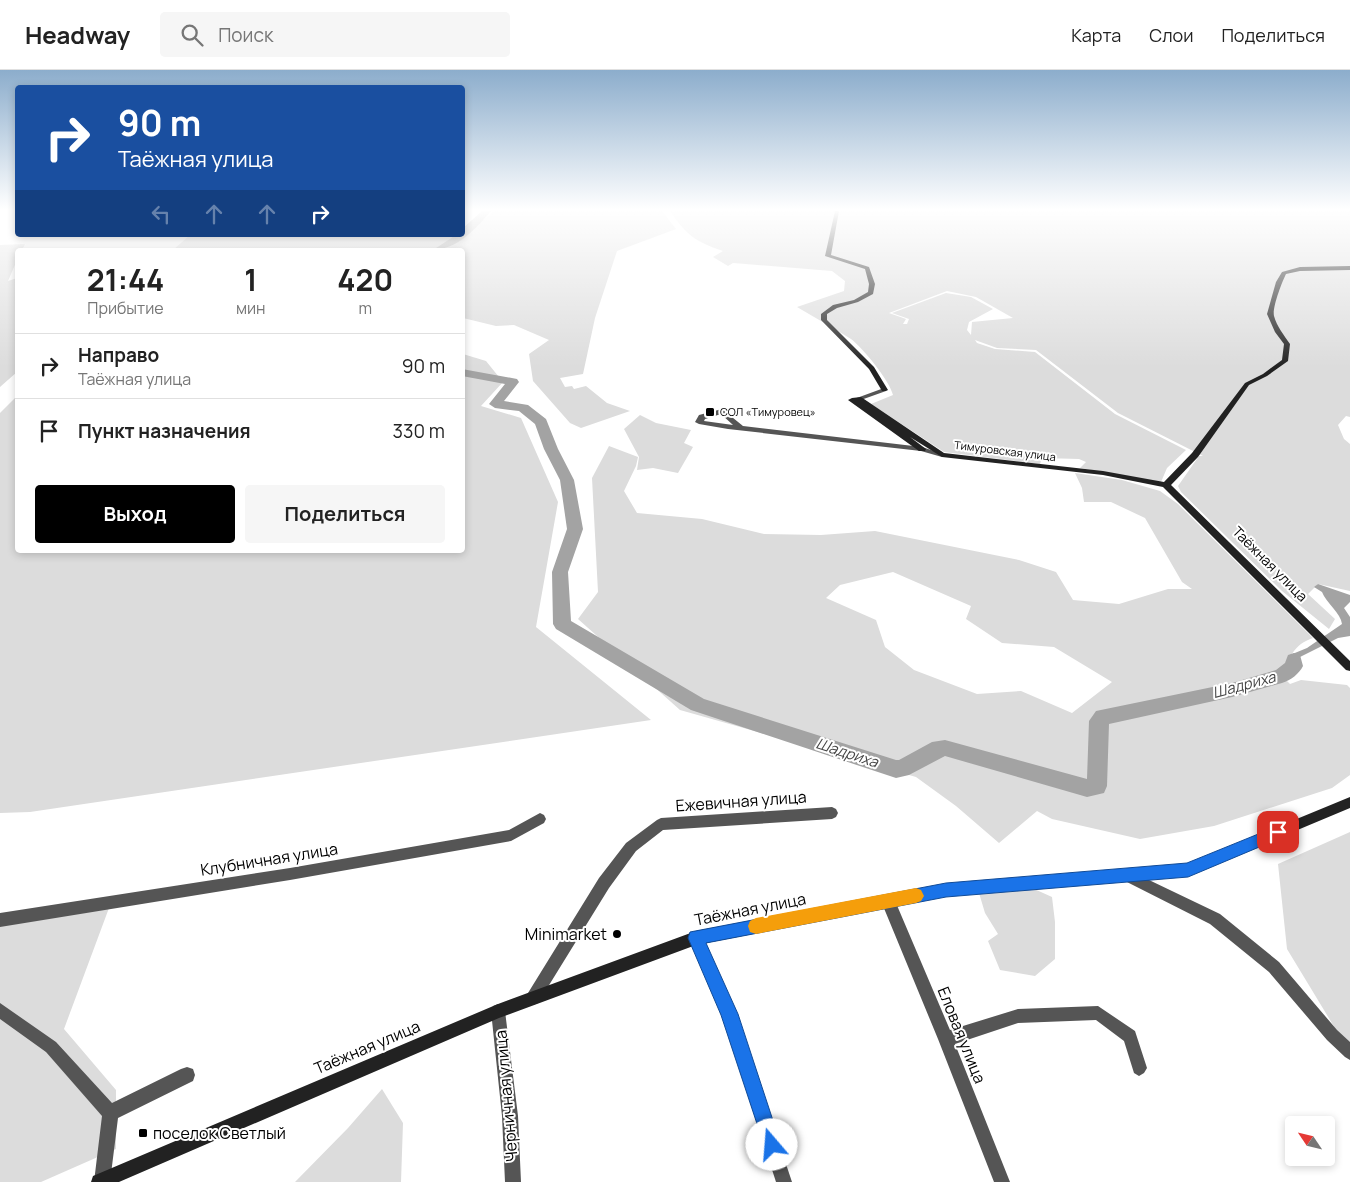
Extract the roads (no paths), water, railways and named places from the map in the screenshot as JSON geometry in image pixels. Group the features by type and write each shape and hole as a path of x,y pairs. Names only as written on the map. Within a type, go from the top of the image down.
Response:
{"street":[{"path":"850,263 867,268 872,284 870,293 856,300 841,303 828,309 824,314 824,320 872,368 884,390 852,400 922,450"},
{"path":"1166,486 1195,455 1247,384 1265,376 1285,361 1287,344 1278,332 1270,314 1277,294 1278,282 1284,273 1300,269 1350,268"},
{"name":"Тимуровская улица","path":"858,399 942,455 1103,473 1166,486"},
{"path":"740,428 722,411 702,417 699,422 728,428 922,450 942,455"},
{"name":"Таёжная улица","path":"1166,486 1347,664"},
{"name":"Таёжная улица","path":"101,1182 498,1011 696,938 946,890 1188,870 1350,802"},
{"name":"Ежевичная улица","path":"533,998 604,883 631,847 661,824 832,813"},
{"name":"Клубничная улица","path":"0,920 290,874 511,835 540,819"},
{"path":"1126,875 1215,919 1274,967 1332,1035 1350,1052"},
{"name":"Еловая улица","path":"888,901 946,1039 1002,1182"},
{"path":"696,938 729,1014 784,1182"},
{"path":"0,1010 51,1047 110,1113 101,1182"},
{"name":"Черничная улица","path":"498,1011 510,1116 513,1182"},
{"path":"946,1039 1018,1016 1098,1013 1130,1036 1139,1068"},
{"path":"110,1113 187,1075"}],"waterway":[{"name":"Шадриха","path":"465,373 513,382 495,404 523,408 541,422 551,449 567,480 575,529 560,572 562,624 698,705 896,769 902,769 939,748 945,748 1087,788 1097,786 1099,721 1103,717 1232,690 1282,676 1294,666 1294,660"}],"place":[{"name":"СОЛ «Тимуровец»","path":"710,412"},
{"name":"Minimarket","path":"617,934"},
{"name":"поселок Светлый","path":"143,1133"}]}
